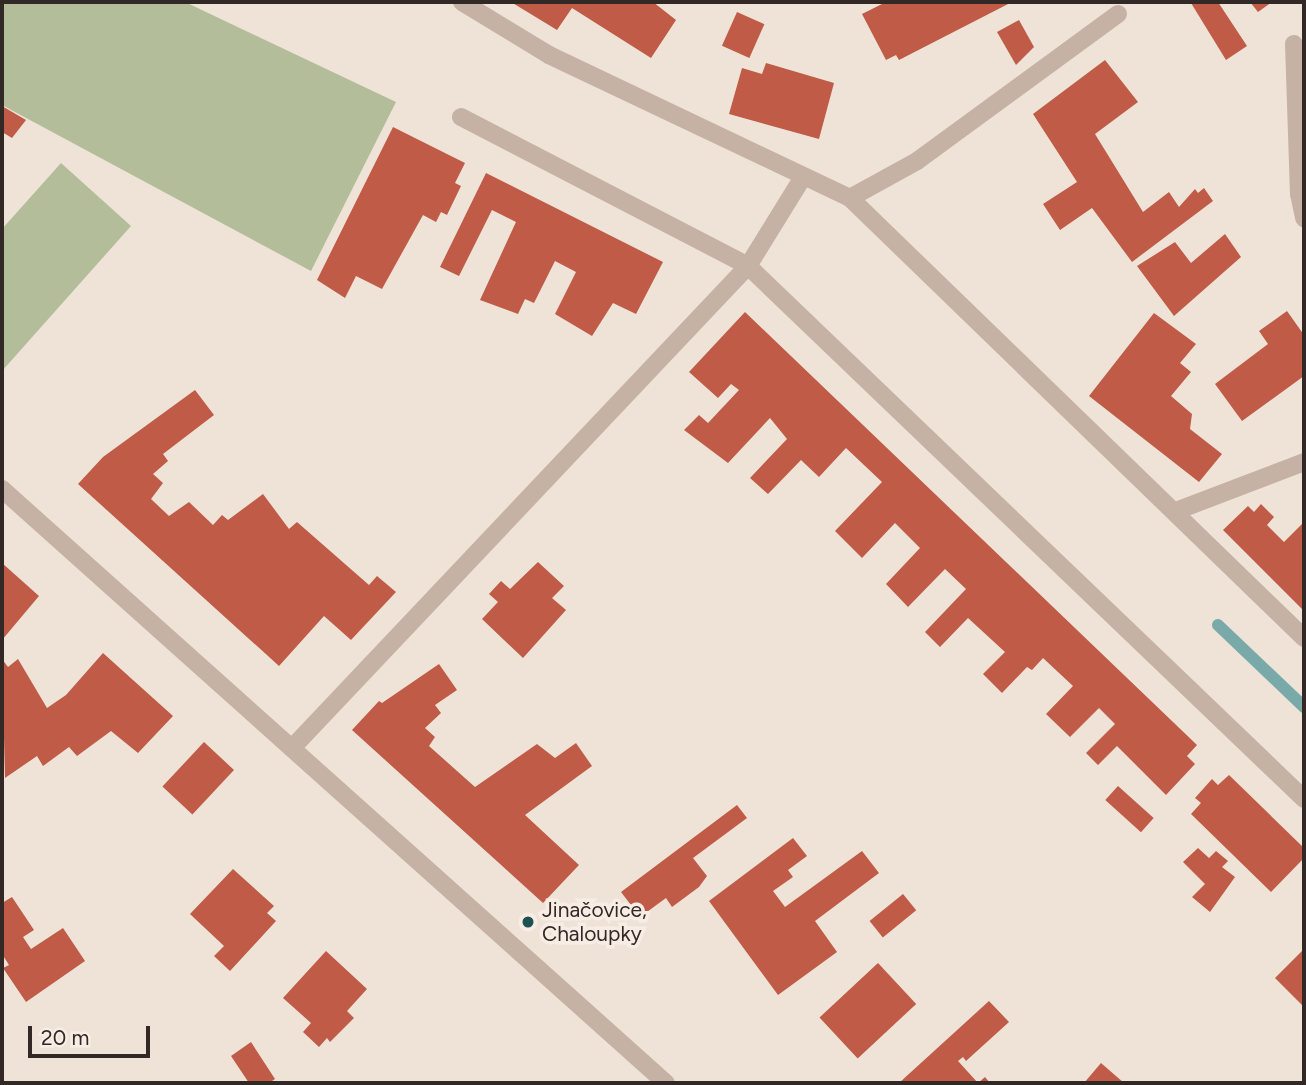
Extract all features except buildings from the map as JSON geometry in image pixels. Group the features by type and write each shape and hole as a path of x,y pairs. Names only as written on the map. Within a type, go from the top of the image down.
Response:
{"street":[{"path":"462,2 549,55 850,198 1176,511 1304,638"},
{"path":"850,198 917,161 1118,14"},
{"path":"1294,44 1299,194 1304,218"},
{"path":"461,117 748,266 1304,799"},
{"path":"292,748 748,266 803,177"},
{"path":"1176,511 1304,462"},
{"path":"2,489 666,1083"}],"green space":[{"path":"2,2 185,2 396,102 311,271 2,105"},
{"path":"61,163 131,226 2,371 2,229"}],"waterway":[{"path":"1218,625 1304,707"}],"place":[{"name":"Jinačovice, Chaloupky","path":"528,922"}]}
